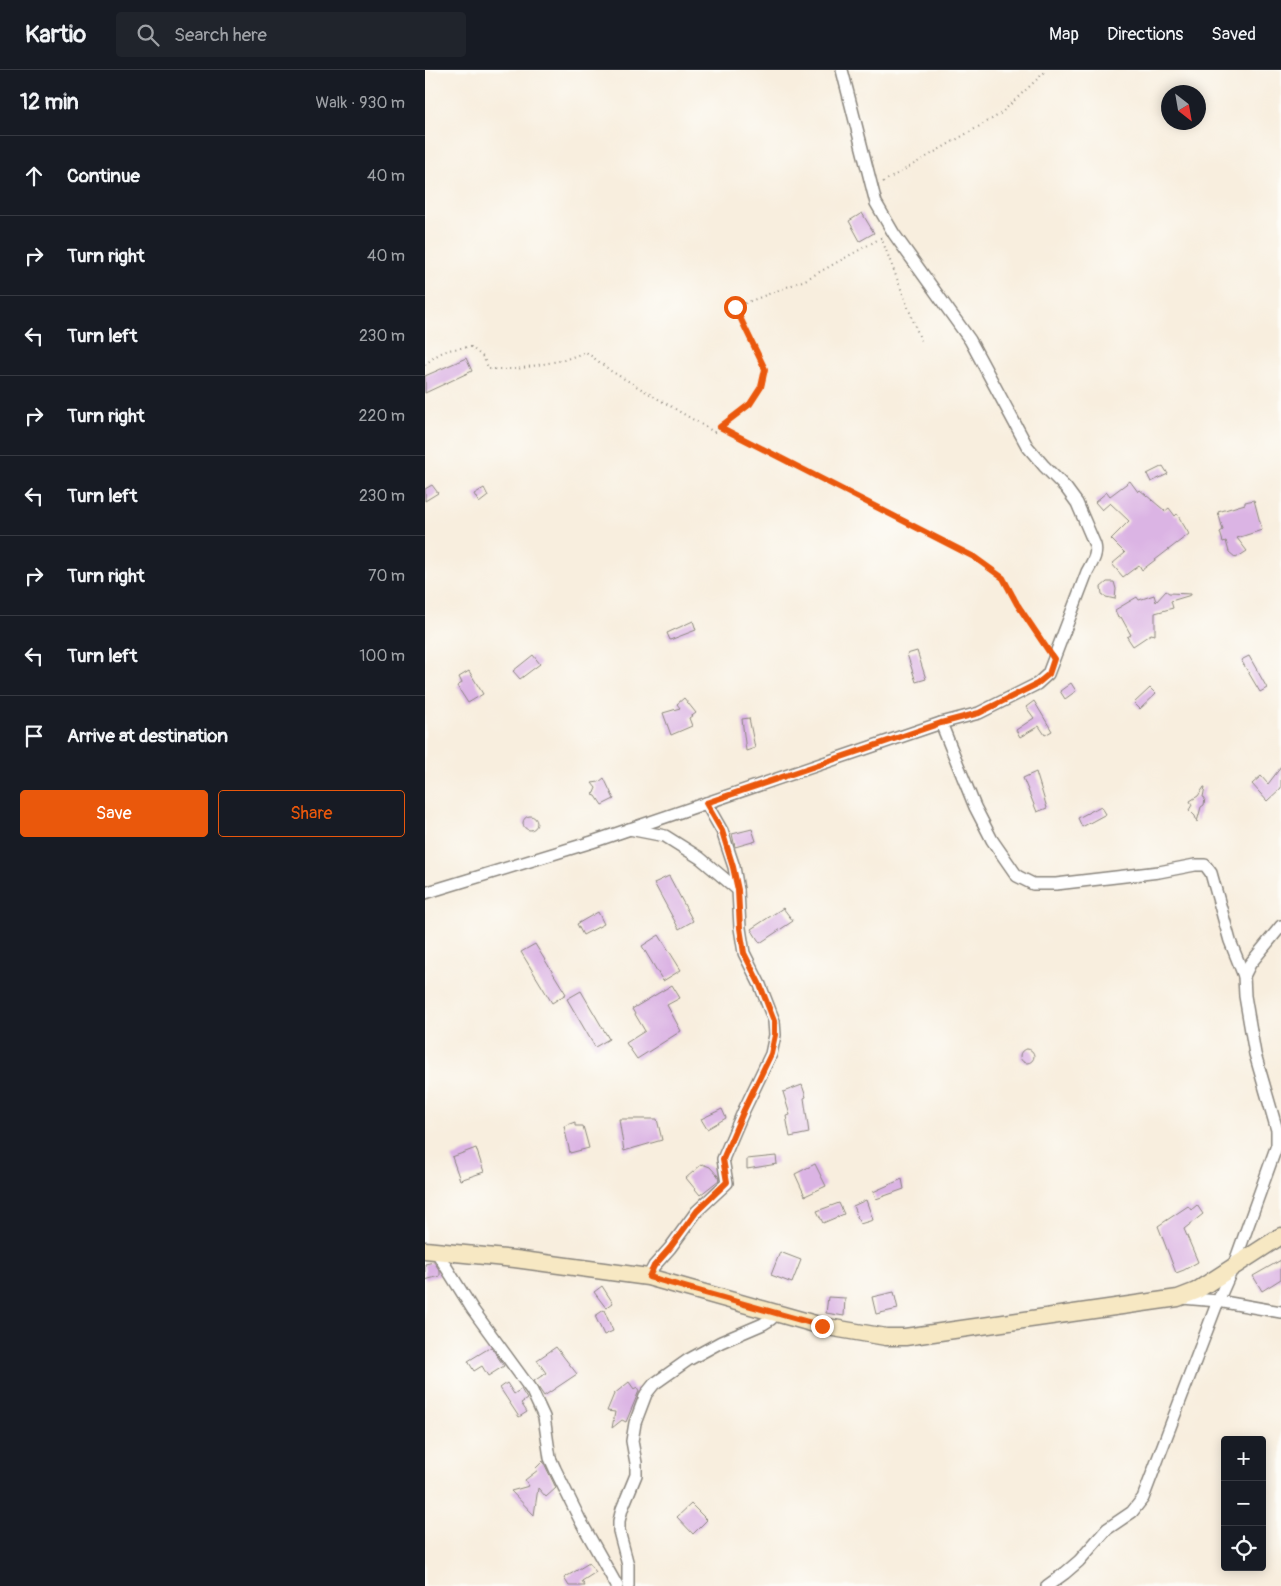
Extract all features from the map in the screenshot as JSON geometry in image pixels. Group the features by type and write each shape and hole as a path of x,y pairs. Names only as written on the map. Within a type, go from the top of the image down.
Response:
{"street":[{"path":"425,893 628,829 941,723 979,713 1037,684 1049,674 1097,550 1077,503 1066,488 1027,446 970,340 895,234 876,203 842,70"},
{"path":"941,723 975,807 992,840 1017,876 1033,884 1056,884 1159,872 1195,864 1205,865 1211,873 1230,942 1244,976 1245,996 1255,1054 1277,1130 1277,1145 1233,1267 1217,1301 1143,1498 1132,1512 1107,1529 1079,1561 1047,1586"},
{"path":"649,1277 654,1266 670,1248 697,1211 727,1182 723,1159 771,1054 775,1035 774,1021 760,985 744,953 740,928 738,890 733,867 722,831 706,803"},
{"path":"628,829 665,836 700,858 738,890"},
{"path":"1244,976 1250,964 1281,926"},
{"path":"1178,1298 1196,1291 1281,1236"},
{"path":"430,1250 649,1277 822,1326 886,1337 905,1337 1178,1298 1217,1301 1281,1312"},
{"path":"430,1250 532,1391 544,1417 550,1458 580,1520 617,1586"},
{"path":"628,1586 628,1565 619,1531 619,1521 636,1475 633,1441 635,1423 646,1394 654,1384 688,1360 721,1342 763,1324 776,1313"}],"path":[{"path":"872,188 999,115 1047,70"},
{"path":"880,229 881,238 921,342"},
{"path":"425,365 436,354 452,349 471,347 483,357 489,369 517,369 564,360 586,352 611,371 714,432 750,404 761,387 765,369 735,307 805,280 881,238"},
{"path":"720,427 974,557 1003,578 1017,604 1054,659"}],"building":[{"path":"862,213 874,233 860,241 849,221"},
{"path":"466,358 472,371 425,393 425,376"},
{"path":"1163,466 1168,474 1151,482 1147,474"},
{"path":"1130,481 1138,492 1140,490 1165,511 1169,508 1175,516 1177,514 1189,534 1142,570 1139,565 1123,577 1112,564 1125,553 1111,539 1129,521 1110,503 1102,510 1095,502 1107,492 1110,496"},
{"path":"432,485 438,493 425,501 425,489"},
{"path":"484,488 488,496 479,503 474,494"},
{"path":"1254,500 1262,530 1237,538 1247,551 1236,558 1229,552 1226,541 1223,542 1220,532 1223,530 1218,512"},
{"path":"1107,582 1114,582 1116,589 1115,599 1102,594 1101,587"},
{"path":"1166,591 1169,593 1191,595 1171,601 1173,608 1155,613 1155,635 1151,634 1133,646 1127,637 1131,635 1121,617 1118,618 1115,610 1137,597 1139,600 1154,595 1156,602"},
{"path":"693,621 696,630 670,640 667,633"},
{"path":"917,651 926,679 916,682 907,654"},
{"path":"533,655 540,664 520,679 513,671"},
{"path":"1249,656 1267,688 1260,692 1241,660"},
{"path":"469,671 483,694 468,703 457,686 462,683 459,677"},
{"path":"1071,683 1076,691 1065,699 1060,691"},
{"path":"1150,688 1156,694 1140,709 1134,703"},
{"path":"684,698 696,713 689,718 692,726 671,735 663,713 680,708 677,704"},
{"path":"1034,701 1052,731 1045,735 1039,726 1020,737 1016,730 1034,718 1026,707"},
{"path":"749,718 755,748 746,751 742,719"},
{"path":"1281,767 1281,788 1267,801 1252,784 1261,776 1268,784"},
{"path":"1036,772 1047,808 1037,812 1023,778"},
{"path":"604,778 614,799 602,805 596,796 593,795 596,788 592,783 599,782"},
{"path":"1204,787 1204,805 1201,807 1197,822 1195,816 1189,810 1192,805 1190,801 1198,796"},
{"path":"1101,806 1106,814 1082,827 1078,818"},
{"path":"530,816 535,818 537,823 535,828 530,830 525,828 523,823 525,818"},
{"path":"752,829 756,841 735,847 732,834"},
{"path":"669,876 693,921 679,929 654,883"},
{"path":"783,908 793,921 760,943 751,929"},
{"path":"598,912 604,924 583,935 577,924"},
{"path":"659,935 681,970 663,981 642,946"},
{"path":"535,944 566,994 552,1003 521,952"},
{"path":"672,985 680,998 667,1005 681,1031 637,1059 626,1043 645,1031 632,1009"},
{"path":"581,991 609,1039 595,1047 567,999"},
{"path":"1027,1049 1032,1051 1034,1056 1032,1061 1027,1063 1022,1061 1020,1056 1022,1051"},
{"path":"802,1085 806,1097 804,1098 809,1133 790,1137 786,1116 790,1115 783,1092"},
{"path":"722,1109 726,1118 707,1129 701,1119"},
{"path":"619,1119 657,1119 662,1140 624,1151"},
{"path":"575,1122 575,1126 583,1126 589,1148 570,1153 564,1126"},
{"path":"476,1148 484,1172 460,1180 452,1157"},
{"path":"776,1156 777,1164 747,1169 747,1159"},
{"path":"702,1164 710,1167 719,1180 700,1195 686,1178"},
{"path":"815,1164 826,1186 805,1196 795,1174"},
{"path":"902,1179 904,1189 876,1199 873,1192"},
{"path":"866,1200 873,1220 860,1224 853,1206"},
{"path":"839,1203 844,1214 823,1223 817,1211"},
{"path":"1197,1205 1203,1214 1184,1229 1198,1262 1176,1273 1158,1226 1188,1206 1191,1210"},
{"path":"780,1252 801,1260 792,1283 771,1275"},
{"path":"1281,1260 1281,1279 1262,1291 1253,1276"},
{"path":"434,1262 440,1271 440,1276 425,1280 425,1264"},
{"path":"602,1286 613,1303 606,1308 594,1292"},
{"path":"894,1292 898,1309 876,1314 872,1297"},
{"path":"828,1297 845,1298 844,1316 826,1313"},
{"path":"604,1310 613,1331 604,1335 595,1316"},
{"path":"491,1347 504,1366 488,1376 482,1366 474,1371 468,1361"},
{"path":"556,1347 577,1374 544,1396 534,1381 546,1373 537,1360"},
{"path":"629,1382 634,1389 637,1387 639,1391 626,1422 622,1420 612,1428 615,1412 607,1411 614,1394"},
{"path":"507,1383 514,1394 521,1389 527,1399 521,1403 527,1412 519,1417 500,1388"},
{"path":"543,1461 556,1488 546,1497 538,1488 534,1515 511,1491 529,1486 525,1480 538,1470 536,1468"},
{"path":"691,1504 707,1520 693,1534 677,1517"},
{"path":"589,1563 596,1572 582,1581 585,1586 569,1586 564,1578"}],"route":[{"path":"735,307 765,369 761,387 750,404 720,427 974,557 1003,578 1017,604 1054,659 1049,674 1037,684 979,713 941,723 706,803 722,831 733,867 738,890 740,928 744,953 760,985 774,1021 775,1035 771,1054 723,1159 727,1182 697,1211 670,1248 654,1266 649,1277 822,1326"}]}
